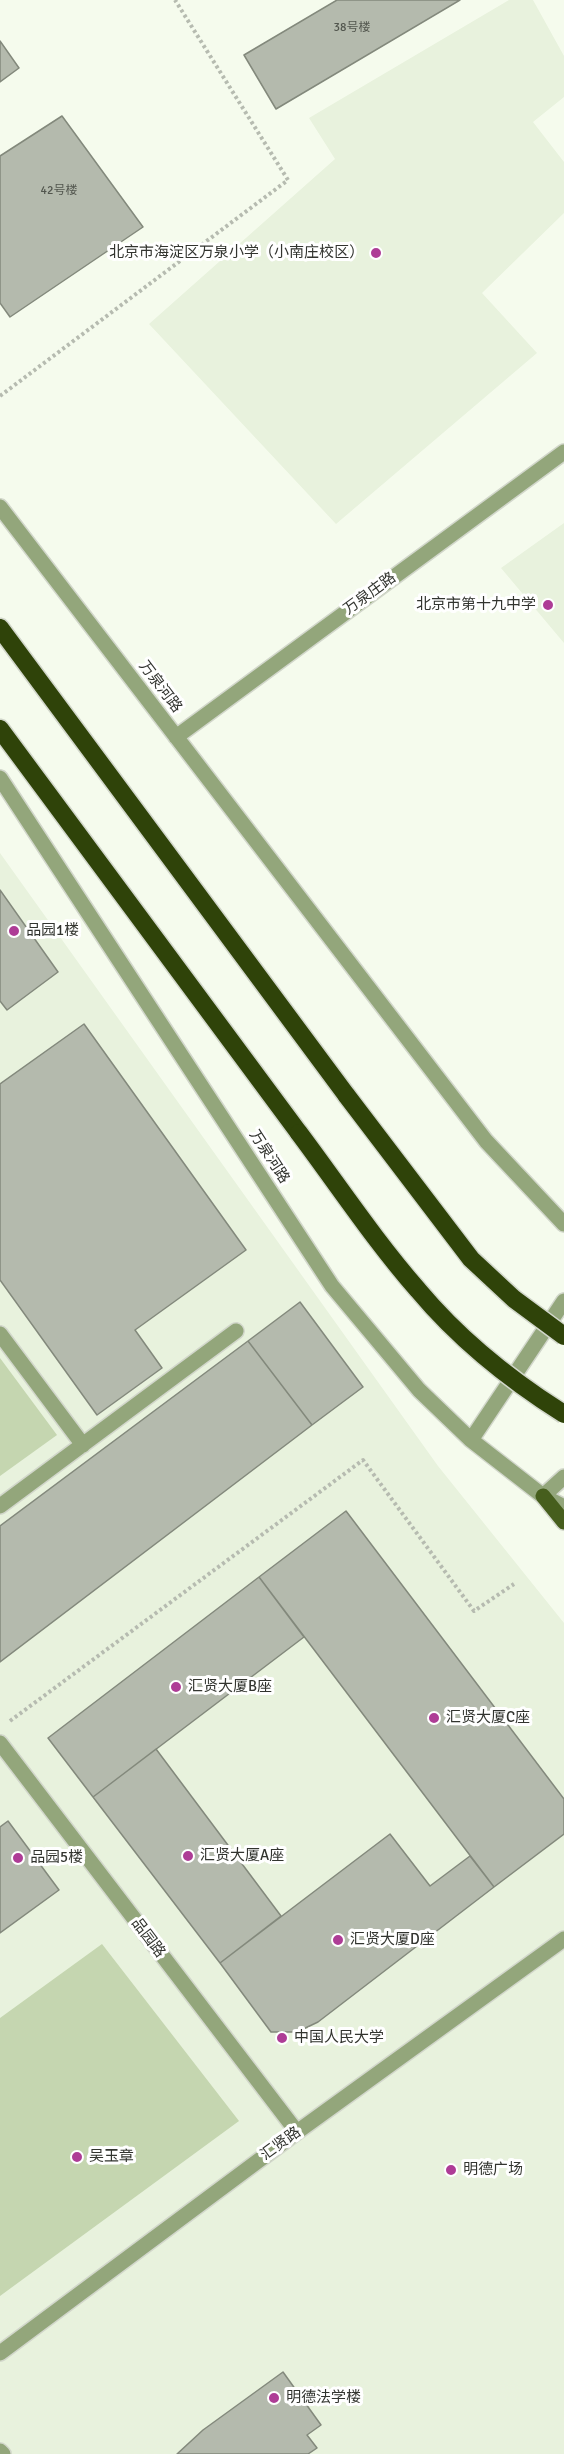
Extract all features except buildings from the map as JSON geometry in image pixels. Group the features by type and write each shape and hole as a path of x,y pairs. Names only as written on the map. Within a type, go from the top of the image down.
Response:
{"highway":[{"path":"0,628 347,1096 471,1259 514,1299 564,1336"},
{"path":"0,729 417,1290 468,1342 533,1394 564,1414"}],"main road":[{"path":"543,1496 564,1522"}],"street":[{"name":"万泉庄路","path":"176,737 564,452"},
{"name":"万泉河路","path":"0,507 486,1141 564,1224"},
{"name":"万泉河路","path":"0,778 332,1286 419,1390 471,1440 543,1496 564,1507"},
{"path":"471,1440 564,1301"},
{"path":"0,1506 236,1331"},
{"path":"0,1334 83,1445"},
{"path":"543,1496 564,1477"},
{"name":"品园路","path":"0,1743 297,2132"},
{"name":"汇贤路","path":"0,2353 297,2132 564,1939"},
{"path":"0,2451 3,2454"}],"path":[{"path":"0,396 288,180 175,0"},
{"path":"0,1728 363,1460 474,1611 513,1584"}],"shaded area":[{"name":"北京市海淀区万泉小学（小南庄校区）","path":"509,0 533,0 564,56 564,97 533,122 564,162 564,213 482,293 537,353 336,524 149,324 335,159 309,118"},
{"name":"北京市第十九中学","path":"564,523 564,643 501,568"},
{"name":"中国人民大学","path":"0,853 438,1466 564,1623 564,2454 0,2454"}],"green space":[{"path":"0,1358 57,1435 0,1476"},
{"path":"102,1944 239,2121 0,2296 0,2018"}],"place":[{"name":"北京市海淀区万泉小学（小南庄校区）","path":"376,253"},
{"name":"北京市第十九中学","path":"548,605"},
{"name":"品园1楼","path":"14,931"},
{"name":"汇贤大厦B座","path":"176,1687"},
{"name":"汇贤大厦C座","path":"434,1718"},
{"name":"汇贤大厦A座","path":"188,1856"},
{"name":"品园5楼","path":"18,1858"},
{"name":"汇贤大厦D座","path":"338,1940"},
{"name":"中国人民大学","path":"282,2038"},
{"name":"吴玉章","path":"77,2157"},
{"name":"明德广场","path":"451,2170"},
{"name":"明德法学楼","path":"274,2398"}]}
